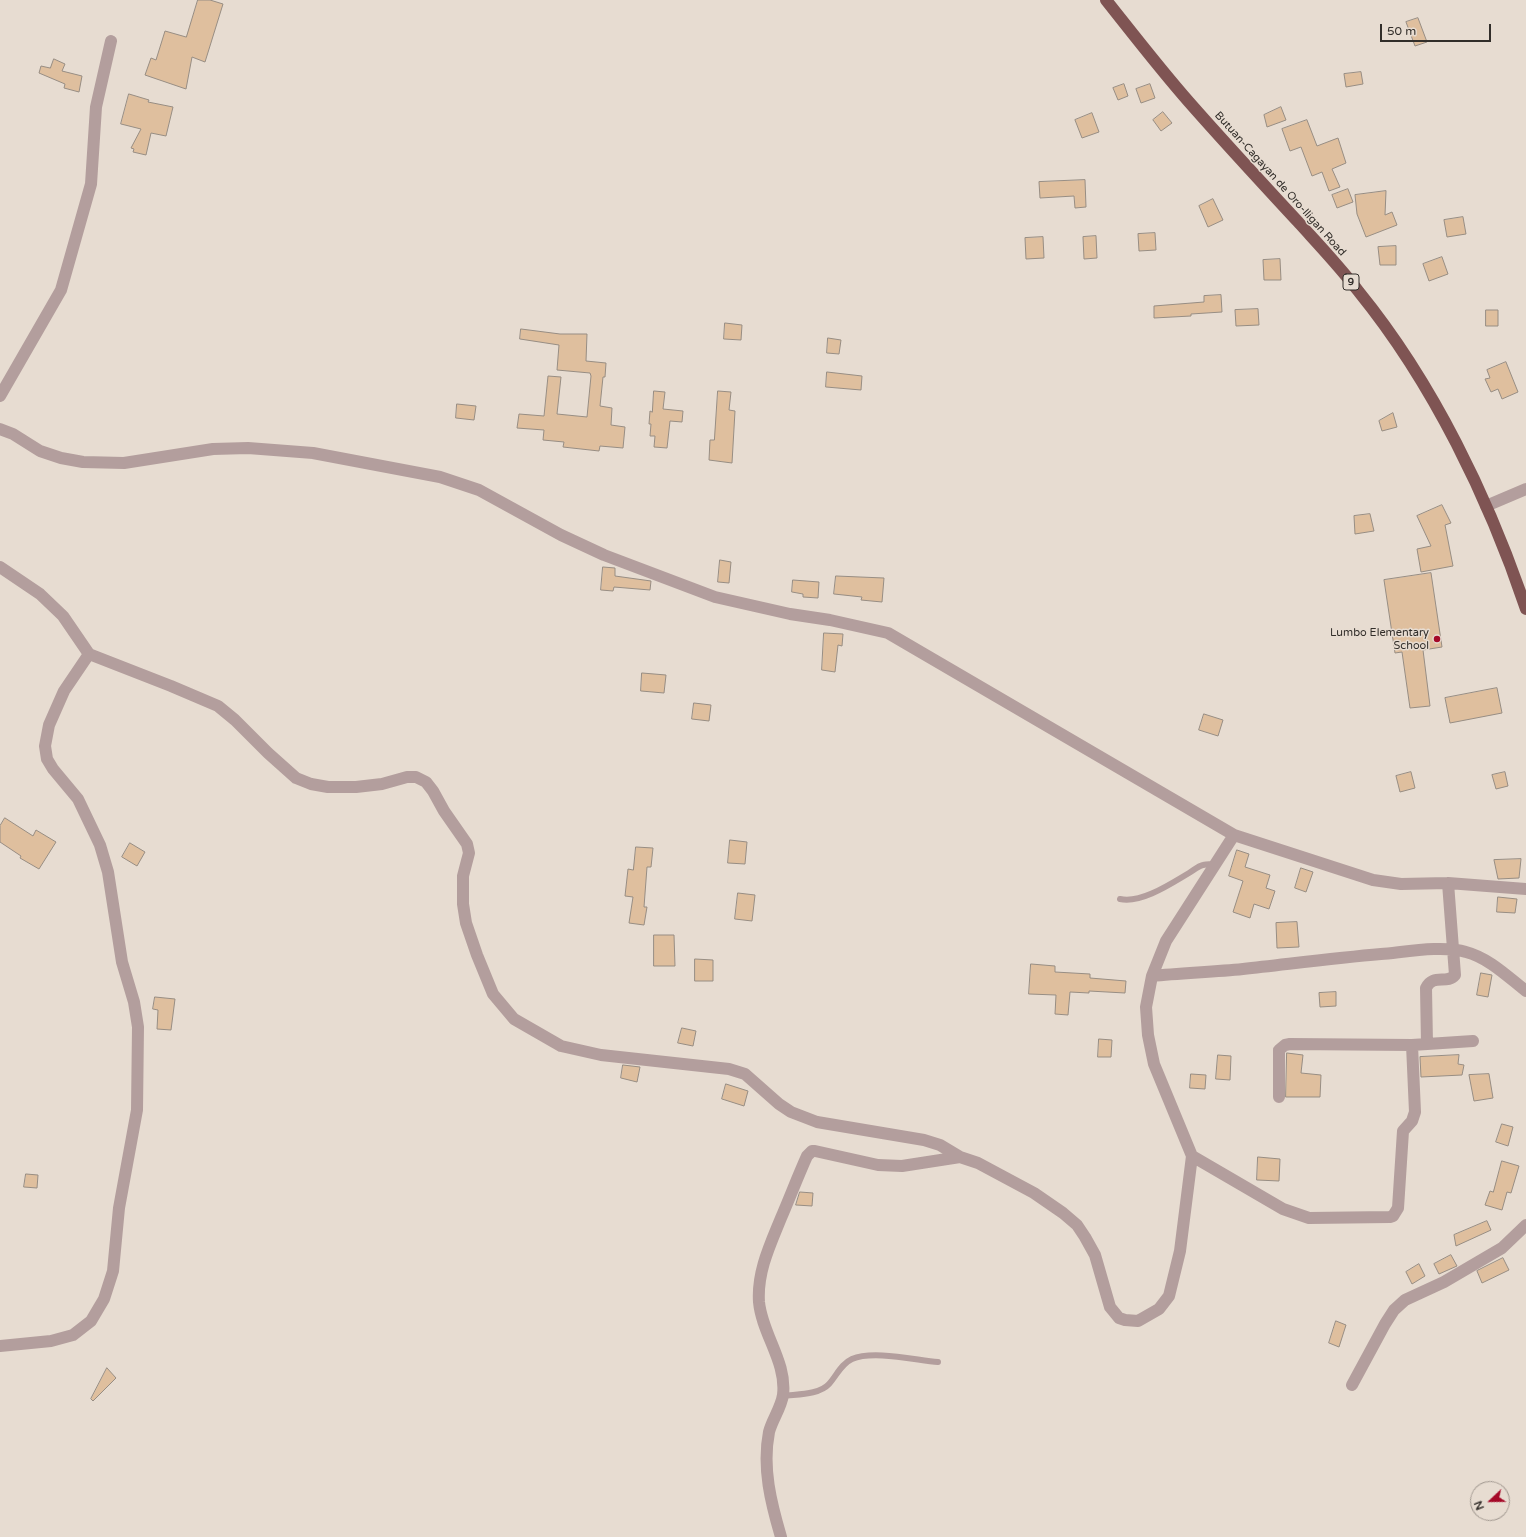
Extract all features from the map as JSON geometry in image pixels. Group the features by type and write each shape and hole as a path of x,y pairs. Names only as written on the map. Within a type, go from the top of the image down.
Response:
{"highway":[{"name":"Butuan-Cagayan de Oro-Iligan Road","path":"1106,0 1187,100 1360,292 1422,382 1447,426 1486,506 1517,582 1526,609"}],"street":[{"path":"0,396 61,290 91,184 96,107 111,41"},
{"path":"0,429 12,434 40,451 61,458 83,462 124,463 213,449 248,448 313,454 440,477 479,490 561,535 604,555 715,597 790,614 830,620 888,633 1234,835 1373,880 1401,884 1448,883 1526,889"},
{"path":"1486,506 1526,489"},
{"path":"0,566 40,594 63,616 89,654 218,706 235,720 296,778 311,784 328,787 356,787 382,784 407,777 416,777 426,782 467,844 470,853 463,876 463,904 466,923 493,994 514,1019 561,1046 601,1055 729,1069 745,1074 779,1104 791,1112 817,1122 940,1144 960,1157 978,1163 1034,1193 1063,1213 1077,1225 1095,1255 1110,1307 1119,1318 1125,1320 1138,1321 1159,1309 1169,1296 1180,1251 1192,1156 1154,1064 1148,1035 1146,1007 1152,976 1166,942 1234,835"},
{"path":"0,1346 51,1341 73,1335 91,1321 104,1299 113,1272 119,1208 137,1110 138,1027 134,1002 122,962 108,872 100,845 78,799 53,769 47,759 44,746 49,724 64,691 89,654"},
{"path":"1427,1044 1426,988 1428,983 1432,980 1449,979 1455,975 1448,883"},
{"path":"1152,976 1242,969 1371,955 1431,950 1454,950 1464,951 1482,958 1526,991"},
{"path":"1279,1097 1279,1050 1285,1045 1321,1043 1412,1045 1473,1041"},
{"path":"1192,1156 1283,1209 1309,1218 1393,1216 1398,1208 1403,1131 1412,1121 1415,1112 1412,1045"},
{"path":"781,1537 773,1512 766,1470 769,1432 783,1396 781,1367 767,1334 762,1317 759,1302 759,1283 765,1257 807,1156 815,1151 878,1165 902,1166 960,1157"},
{"path":"1352,1385 1394,1310 1405,1300 1444,1282 1502,1248 1526,1225"}],"lane":[{"path":"1120,899 1128,901 1137,899 1167,886 1198,866 1204,864 1215,865"},
{"path":"783,1396 821,1390 828,1385 842,1366 861,1356 878,1355 938,1362"}],"building":[{"path":"198,0 210,0 223,4 205,62 192,57 186,89 145,75 151,58 156,60 165,31 186,37"},
{"path":"1418,18 1427,42 1415,46 1406,22"},
{"path":"54,59 65,64 62,71 82,76 79,92 64,88 65,84 39,73 41,66 50,68"},
{"path":"1361,72 1363,84 1346,87 1344,74"},
{"path":"1124,84 1128,96 1118,100 1113,88"},
{"path":"1150,84 1155,98 1141,103 1136,89"},
{"path":"129,94 149,100 148,102 173,107 166,136 151,133 146,155 133,152 134,149 131,148 141,129 121,124"},
{"path":"1281,107 1286,120 1267,127 1264,115"},
{"path":"1163,112 1172,123 1161,131 1153,120"},
{"path":"1092,113 1099,132 1082,138 1075,120"},
{"path":"1307,120 1317,146 1338,138 1346,163 1332,169 1340,187 1329,191 1322,172 1312,176 1301,147 1290,151 1282,129"},
{"path":"1085,180 1086,207 1075,208 1074,196 1040,198 1039,182"},
{"path":"1348,189 1353,202 1337,208 1332,195"},
{"path":"1386,191 1385,215 1392,212 1397,225 1366,237 1357,214 1355,195"},
{"path":"1213,199 1223,220 1208,227 1199,206"},
{"path":"1463,217 1466,234 1447,237 1444,220"},
{"path":"1155,233 1156,250 1139,251 1138,234"},
{"path":"1096,236 1097,258 1084,259 1083,237"},
{"path":"1043,237 1044,258 1026,259 1025,238"},
{"path":"1396,246 1396,265 1380,265 1378,247"},
{"path":"1442,257 1448,274 1429,281 1423,264"},
{"path":"1280,259 1281,280 1264,280 1263,260"},
{"path":"1221,295 1222,312 1191,314 1191,316 1154,318 1154,306 1204,302 1204,296"},
{"path":"1258,309 1259,325 1236,326 1235,310"},
{"path":"1486,310 1498,310 1498,326 1486,326"},
{"path":"725,323 742,325 741,340 724,339"},
{"path":"521,329 560,334 587,334 586,361 606,363 600,406 612,408 611,425 625,427 623,448 600,446 599,451 563,447 564,442 543,440 544,430 517,428 519,414 544,416 548,376 561,377 557,414 587,417 591,376 590,373 557,370 559,345 520,339"},
{"path":"828,338 841,340 839,354 827,353"},
{"path":"1506,362 1518,392 1502,399 1498,389 1491,392 1485,379 1490,378 1487,370"},
{"path":"827,372 862,376 861,390 826,387"},
{"path":"654,391 665,392 663,409 683,411 682,422 670,421 667,448 654,447 655,436 650,436 650,411 652,412"},
{"path":"718,391 731,392 729,410 735,411 732,463 709,460 710,440 714,440"},
{"path":"457,404 476,406 474,420 456,418"},
{"path":"1393,413 1397,427 1382,431 1379,421"},
{"path":"1442,505 1451,523 1445,525 1453,566 1421,572 1417,549 1431,546 1417,516"},
{"path":"1370,514 1374,531 1355,534 1354,516"},
{"path":"720,560 731,562 729,583 718,582"},
{"path":"603,567 615,568 615,576 651,581 650,590 614,587 613,591 601,590"},
{"path":"1431,573 1442,647 1423,650 1430,706 1410,708 1402,652 1395,653 1384,580"},
{"path":"836,576 884,578 882,602 861,600 862,597 834,594"},
{"path":"793,580 819,582 818,598 803,597 803,594 792,592"},
{"path":"824,633 843,634 842,646 838,645 835,672 822,670"},
{"path":"642,673 666,675 664,693 641,691"},
{"path":"1497,688 1502,713 1450,723 1445,698"},
{"path":"694,703 711,705 709,721 692,719"},
{"path":"1204,714 1223,720 1218,736 1199,730"},
{"path":"1411,772 1415,788 1400,792 1396,776"},
{"path":"1505,772 1508,786 1496,789 1492,775"},
{"path":"5,818 33,836 36,830 56,842 39,869 20,858 21,856 0,842 0,826"},
{"path":"730,840 747,842 745,864 728,863"},
{"path":"130,843 145,852 137,866 122,857"},
{"path":"636,847 653,848 651,867 647,867 644,907 647,907 644,925 629,923 633,897 625,896 628,869 633,870"},
{"path":"1237,850 1249,854 1245,867 1270,875 1266,888 1275,891 1269,909 1254,904 1250,918 1233,912 1243,881 1229,876"},
{"path":"1521,859 1519,878 1498,879 1494,860"},
{"path":"1301,868 1313,872 1306,892 1295,888"},
{"path":"738,893 755,895 752,921 735,919"},
{"path":"1498,897 1517,899 1515,913 1497,912"},
{"path":"1297,922 1299,947 1277,948 1276,923"},
{"path":"654,935 674,935 675,966 654,966"},
{"path":"695,959 713,960 713,981 695,981"},
{"path":"1031,964 1055,966 1055,972 1090,974 1090,978 1126,981 1125,993 1089,991 1089,993 1070,992 1068,1015 1055,1014 1056,995 1029,994"},
{"path":"1481,973 1492,975 1488,997 1477,995"},
{"path":"1336,992 1336,1006 1320,1007 1319,993"},
{"path":"155,997 175,999 171,1030 157,1029 158,1010 153,1009"},
{"path":"682,1028 696,1031 693,1046 678,1043"},
{"path":"1099,1039 1112,1040 1111,1057 1098,1057"},
{"path":"1287,1053 1303,1055 1301,1073 1321,1075 1320,1097 1286,1097"},
{"path":"1218,1055 1231,1056 1230,1080 1216,1079"},
{"path":"1459,1055 1458,1064 1464,1065 1462,1075 1421,1077 1420,1057"},
{"path":"623,1065 640,1067 637,1082 621,1078"},
{"path":"1191,1074 1206,1075 1205,1089 1190,1088"},
{"path":"1489,1074 1493,1098 1474,1101 1469,1075"},
{"path":"726,1084 748,1091 744,1106 722,1099"},
{"path":"1502,1124 1513,1127 1508,1146 1496,1142"},
{"path":"1258,1157 1280,1159 1279,1181 1257,1180"},
{"path":"1502,1161 1519,1166 1511,1193 1507,1192 1502,1210 1485,1205 1490,1191 1493,1192"},
{"path":"26,1174 38,1175 37,1188 24,1187"},
{"path":"800,1192 813,1193 812,1206 796,1205"},
{"path":"1487,1221 1491,1230 1456,1246 1454,1235"},
{"path":"1451,1255 1457,1266 1439,1274 1434,1264"},
{"path":"1503,1258 1509,1270 1482,1283 1477,1271"},
{"path":"1419,1264 1425,1276 1412,1284 1406,1272"},
{"path":"1336,1321 1346,1325 1339,1347 1329,1343"},
{"path":"107,1368 116,1378 93,1401 91,1399"}],"place":[{"name":"Lumbo Elementary School","path":"1437,639"}]}
